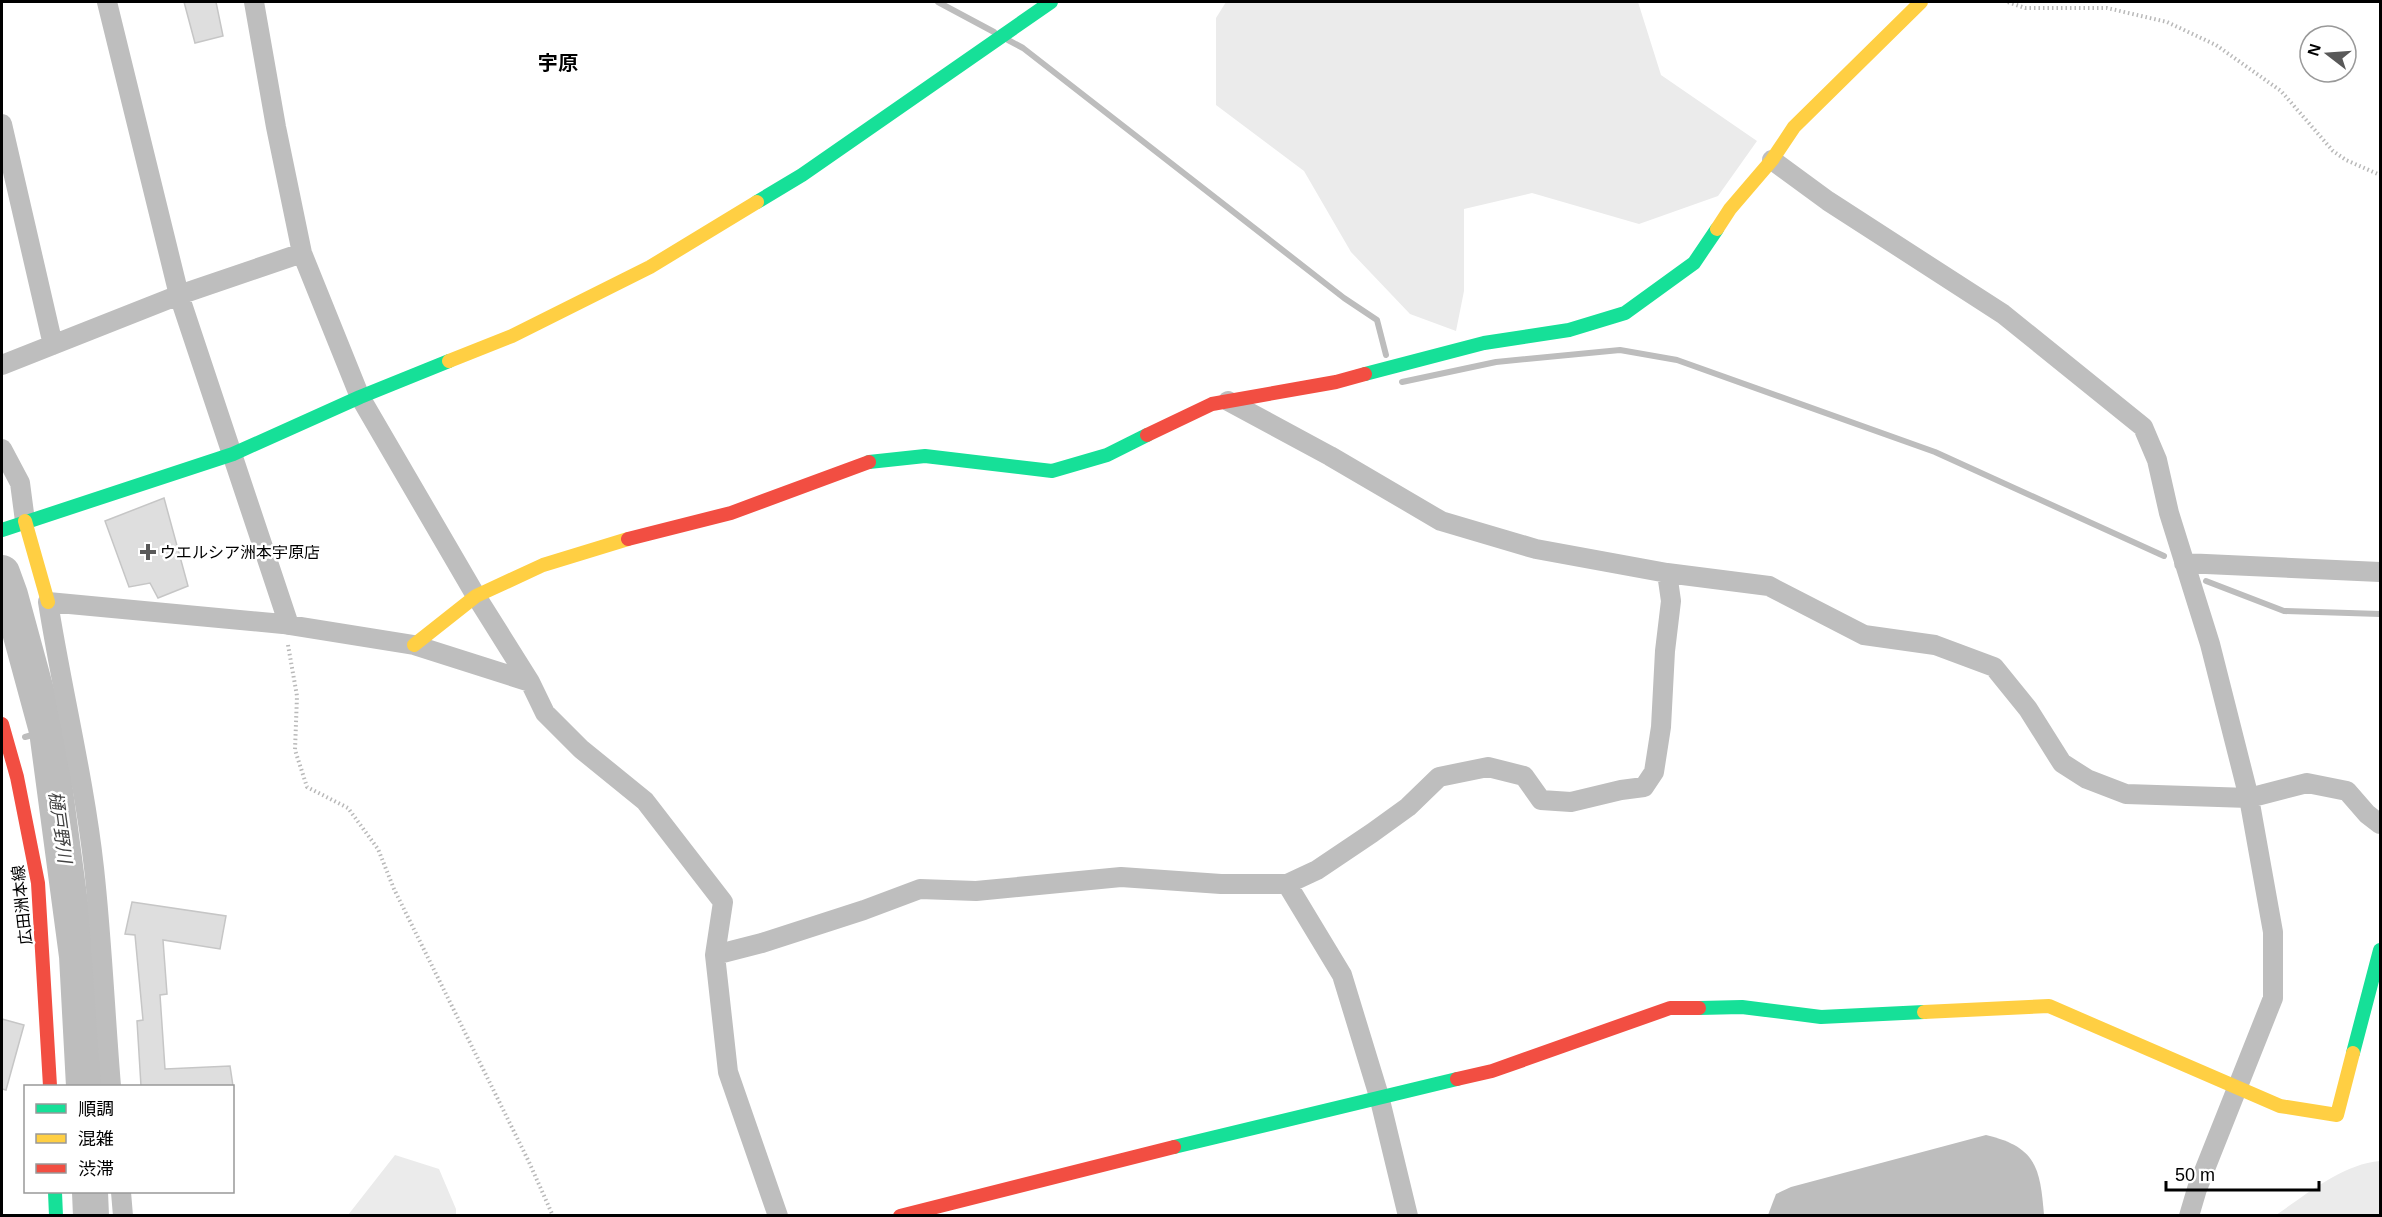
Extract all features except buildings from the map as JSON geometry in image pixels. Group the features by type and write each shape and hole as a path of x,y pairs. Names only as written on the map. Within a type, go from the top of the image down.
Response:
{"street":[{"path":"107,2 179,295 233,453 286,624"},
{"path":"254,2 276,127 302,253 360,397 476,597 530,682 545,712 581,749 645,801 723,902 714,955 728,1072 778,1215"},
{"path":"2,530 233,453 360,397 512,336 650,267 802,175 1051,2"},
{"path":"414,645 476,597 543,565 646,534 731,513 868,462 926,456 1052,471 1107,455 1212,404 1336,382 1484,343 1569,330 1625,313 1694,263 1730,209 1772,160 1794,127 1921,2"},
{"path":"2,124 52,345"},
{"path":"1772,160 1828,201 2003,314 2143,427 2157,460 2184,562 2210,644 2249,798 2273,932 2273,998 2197,1189 2189,1215"},
{"path":"2,365 179,295 302,253"},
{"path":"1228,401 1330,456 1441,521 1536,549 1667,573 1769,586 1864,635 1935,645 1994,666 2028,709 2062,763 2097,783 2126,794 2249,798 2307,783 2347,791 2367,814 2380,824"},
{"path":"2,449 20,483 25,521 48,602 60,679 80,769 94,868 111,1085"},
{"path":"2184,562 2380,572"},
{"path":"714,955 864,910 920,889 976,891 1121,877 1221,884 1287,884 1317,870 1372,833 1408,807 1439,777 1488,767 1524,776 1541,800 1571,802 1644,787 1654,772 1661,727 1665,651 1671,601 1667,573"},
{"path":"48,602 286,624 414,645 530,682"},
{"name":"広田洲本線","path":"2,724 17,777 38,883 50,1085"},
{"path":"1287,884 1342,975 1379,1096 1408,1215"},
{"path":"900,1215 1379,1096 1492,1071 1670,1008 1742,1006 1821,1017 2049,1005 2280,1106 2337,1115 2380,950"},
{"path":"55,1193 56,1215"},
{"path":"121,1193 123,1215"}],"path":[{"path":"2008,2 2025,8 2107,8 2167,22 2216,45 2282,91 2333,150 2346,160 2380,175"},
{"path":"286,624 297,696 295,750 307,787 348,808 378,849 394,889 553,1215"}],"shaded area":[{"path":"1226,2 1638,2 1661,75 1757,141 1718,196 1639,224 1532,193 1464,209 1464,291 1456,331 1410,314 1351,252 1304,171 1216,105 1216,18"},
{"path":"1986,1135 2016,1146 2032,1162 2040,1184 2044,1215 1768,1215 1776,1194 1791,1187"},
{"path":"395,1155 439,1169 456,1209 456,1215 348,1215"},
{"path":"2380,1161 2380,1215 2276,1215 2339,1174 2366,1163"}],"waterway":[{"path":"938,2 994,32"},
{"path":"1008,40 1023,48 1344,298 1377,320 1386,355"},
{"path":"1402,382 1496,362 1620,350 1677,360 1935,452 2164,556"},
{"name":"樋戸野川","path":"2,573 47,731 77,956 84,1085"},
{"path":"2206,581 2284,611 2380,614"},
{"path":"25,737 47,731"},
{"name":"樋戸野川","path":"90,1193 91,1216"}],"traffic: fast":[{"path":"757,202 802,175 1051,2"},
{"path":"1365,374 1484,343 1569,330 1625,313 1694,263 1717,229"},
{"path":"2,530 233,454 360,397 449,361"},
{"path":"869,462 925,456 1052,471 1107,455 1147,435"},
{"path":"2353,1053 2380,950"},
{"path":"1699,1008 1742,1007 1821,1017 1924,1012"},
{"path":"1174,1147 1457,1079"},
{"path":"55,1193 56,1216"}],"traffic: slow":[{"path":"1717,229 1730,209 1772,160 1794,127 1921,2"},
{"path":"449,361 512,336 650,267 757,202"},
{"path":"25,521 48,602"},
{"path":"414,645 476,596 543,565 628,539"},
{"path":"1924,1012 2049,1006 2280,1106 2337,1115 2353,1053"}],"traffic: jam":[{"path":"1147,435 1212,404 1336,382 1365,374"},
{"path":"628,539 731,513 869,462"},
{"path":"2,724 17,777 38,883 50,1085"},
{"path":"1457,1079 1492,1071 1670,1008 1699,1008"},
{"path":"900,1216 1174,1147"}],"place":[{"name":"ウエルシア洲本宇原店","path":"148,552"}],"district":[{"name":"宇原","path":"558,63"}]}
